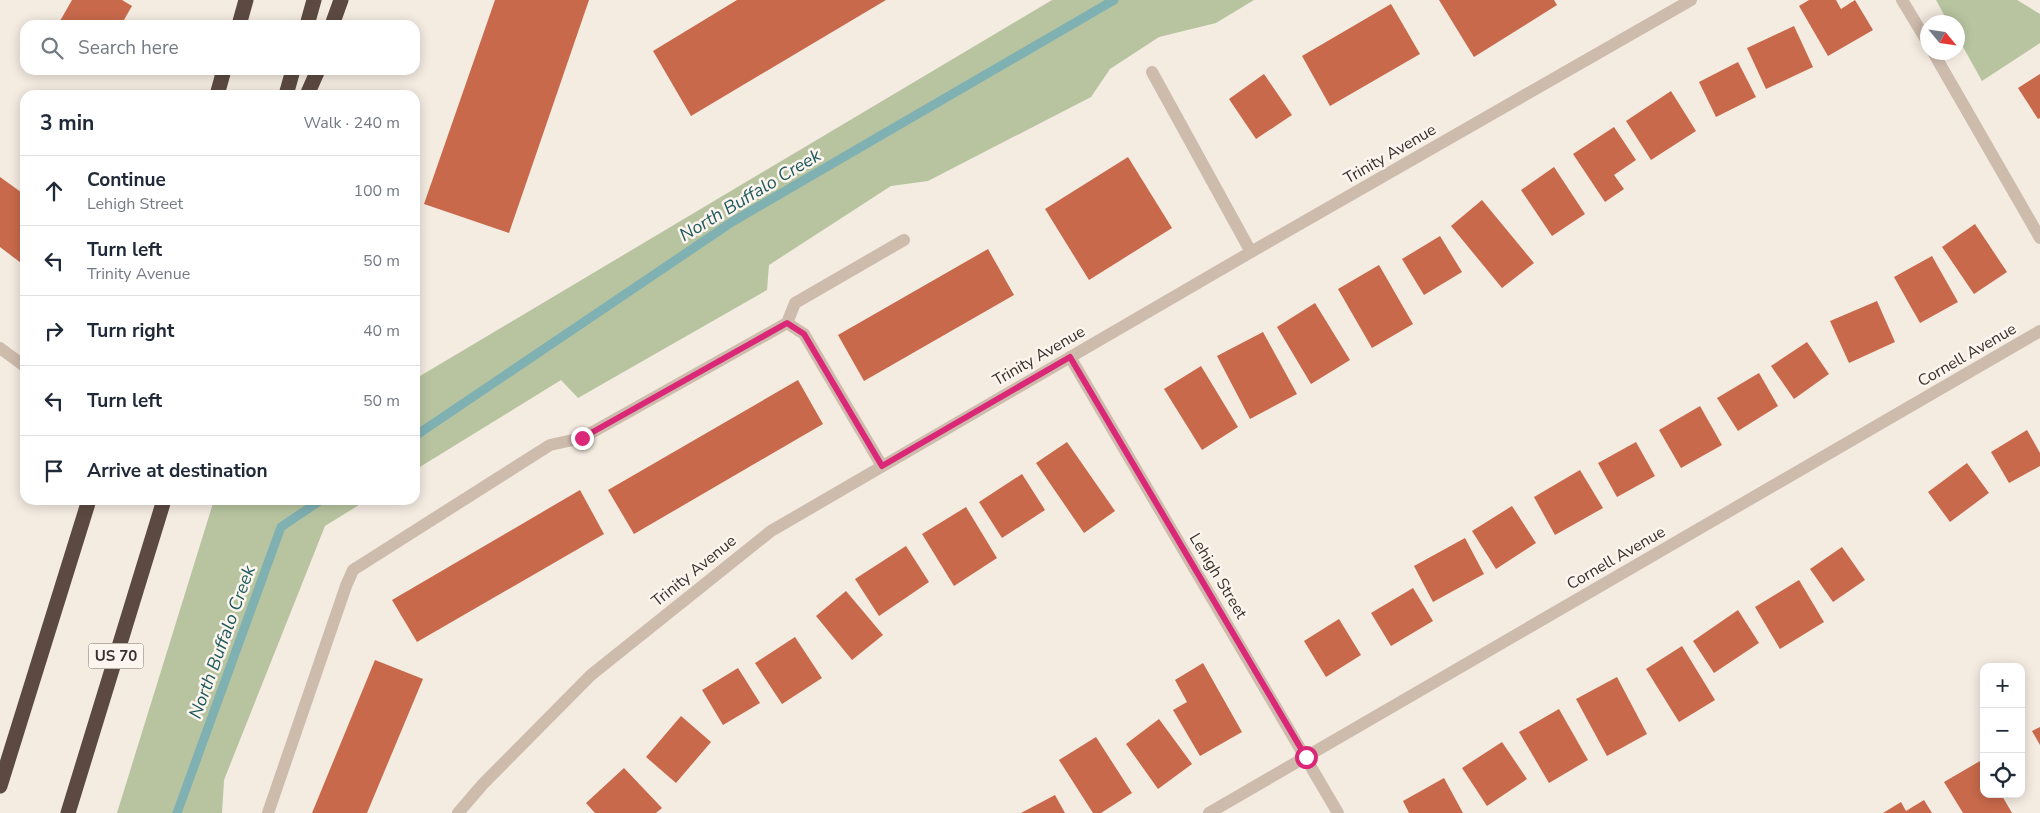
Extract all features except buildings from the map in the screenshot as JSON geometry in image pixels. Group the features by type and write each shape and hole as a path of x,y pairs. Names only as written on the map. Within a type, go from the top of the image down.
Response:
{"highway":[{"path":"308,20 314,0"},
{"path":"334,20 341,0"},
{"path":"218,90 223,75"},
{"path":"287,90 292,75"},
{"path":"309,90 316,75"},
{"path":"0,786 87,505"},
{"name":"US 70","path":"68,813 162,505"}],"street":[{"name":"Trinity Avenue","path":"458,813 483,784 591,675 771,531 1251,252 1691,0"},
{"path":"1902,0 1920,30"},
{"path":"1938,60 2040,238"},
{"path":"1152,72 1251,252"},
{"path":"268,813 353,570 550,446 582,438 787,323 795,303 904,240"},
{"path":"787,323 804,334 882,466"},
{"name":"Cornell Avenue","path":"1209,813 2040,331"},
{"path":"0,348 20,363"},
{"name":"Lehigh Street","path":"1070,357 1338,813"}],"green space":[{"path":"1052,0 1254,0 1216,23 1159,37 1110,69 1091,97 928,181 891,186 769,265 767,290 578,398 561,380 420,467 420,376"},
{"path":"1936,0 2017,0 2040,14 2040,43 1982,81 1965,51 1965,15 1944,15"},
{"path":"212,505 359,505 325,526 224,780 222,813 117,813"}],"waterway":[{"name":"North Buffalo Creek","path":"420,433 732,222 1114,0"},
{"name":"North Buffalo Creek","path":"177,813 281,527 314,505"}],"route":[{"path":"582,438 787,323 804,334 882,466 1070,357 1306,757"}]}
